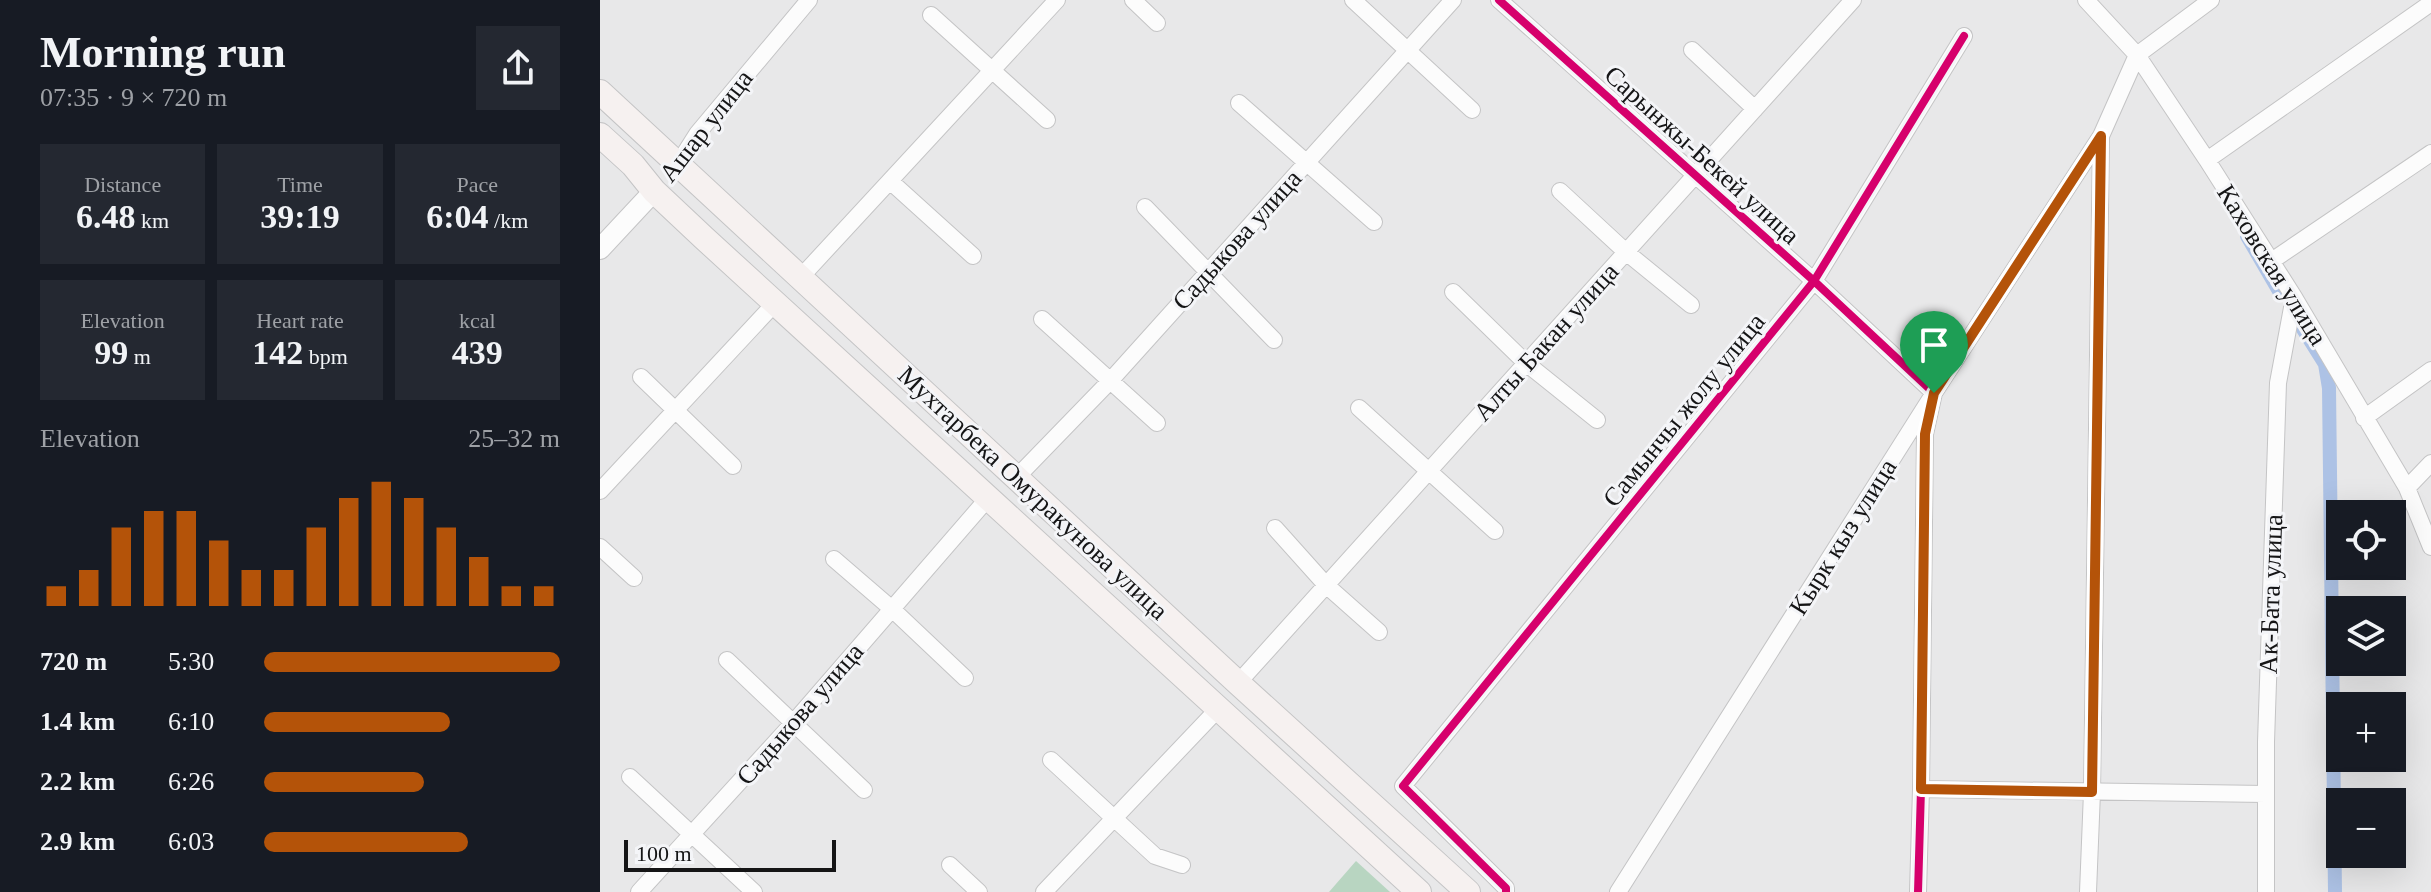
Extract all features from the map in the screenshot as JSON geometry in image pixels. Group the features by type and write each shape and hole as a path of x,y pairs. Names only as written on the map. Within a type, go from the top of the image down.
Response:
{"main road":[{"name":"Мухтарбека Омуракунова улица","path":"600,92 1468,892"},
{"name":"Мухтарбека Омуракунова улица","path":"600,135 633,165 654,191 1419,892"},
{"name":"Ашар улица","path":"654,191 678,164"}],"street":[{"name":"Ашар улица","path":"678,164 697,134 809,0"},
{"path":"800,278 1057,0"},
{"path":"1133,0 1157,23"},
{"path":"1353,0 1472,110"},
{"name":"Садыкова улица","path":"1017,477 1110,381 1453,0"},
{"name":"Сарынжы-Бекей улица","path":"1499,0 1814,281 1934,393"},
{"name":"Алты Бакан улица","path":"1238,683 1853,0"},
{"name":"Каховская улица","path":"2086,0 2137,55 2294,297 2407,488 2431,547"},
{"path":"2137,55 2211,0"},
{"path":"2207,160 2431,3"},
{"path":"931,15 1047,120"},
{"name":"Самынчы жолу улица","path":"1506,892 1506,888 1490,871 1403,786 1814,281 1964,36"},
{"path":"1692,50 1755,109"},
{"name":"Кырк кыз улица","path":"1618,892 2101,136 2137,55"},
{"path":"1239,103 1374,222"},
{"path":"2088,892 2101,136"},
{"path":"2270,262 2431,153"},
{"path":"890,181 973,256"},
{"name":"Ашар улица","path":"600,249 654,191"},
{"path":"1560,191 1626,252 1691,305"},
{"path":"1145,207 1274,340"},
{"path":"1453,292 1526,363 1597,420"},
{"name":"Ак-Бата улица","path":"2266,892 2265,794 2278,383 2294,297"},
{"path":"600,491 776,302"},
{"path":"1042,319 1157,423"},
{"path":"2364,418 2431,370"},
{"path":"641,377 733,466"},
{"path":"1918,892 1925,434 1934,393"},
{"path":"1359,408 1495,531"},
{"path":"2407,488 2431,463"},
{"name":"Садыкова улица","path":"639,892 794,722 989,497"},
{"path":"1275,528 1326,585 1379,632"},
{"path":"600,547 634,578"},
{"path":"834,559 965,678"},
{"path":"727,660 864,790"},
{"path":"1044,892 1218,709"},
{"path":"1051,760 1155,856 1182,865"},
{"path":"630,777 754,892"},
{"path":"1921,789 2265,794"},
{"path":"950,865 979,892"}],"green space":[{"path":"1356,861 1390,892 1329,892"}],"waterway":[{"path":"2247,236 2279,291"},
{"path":"2303,329 2325,364 2329,388 2335,892"}],"cycle path":[{"path":"1499,0 1814,281 1934,393 1925,434 1918,892"},
{"path":"1506,892 1506,888 1403,786 1814,281 1964,36"}],"route":[{"path":"2101,136 2092,792 1921,789 1925,434 1934,393 2101,136"}]}
